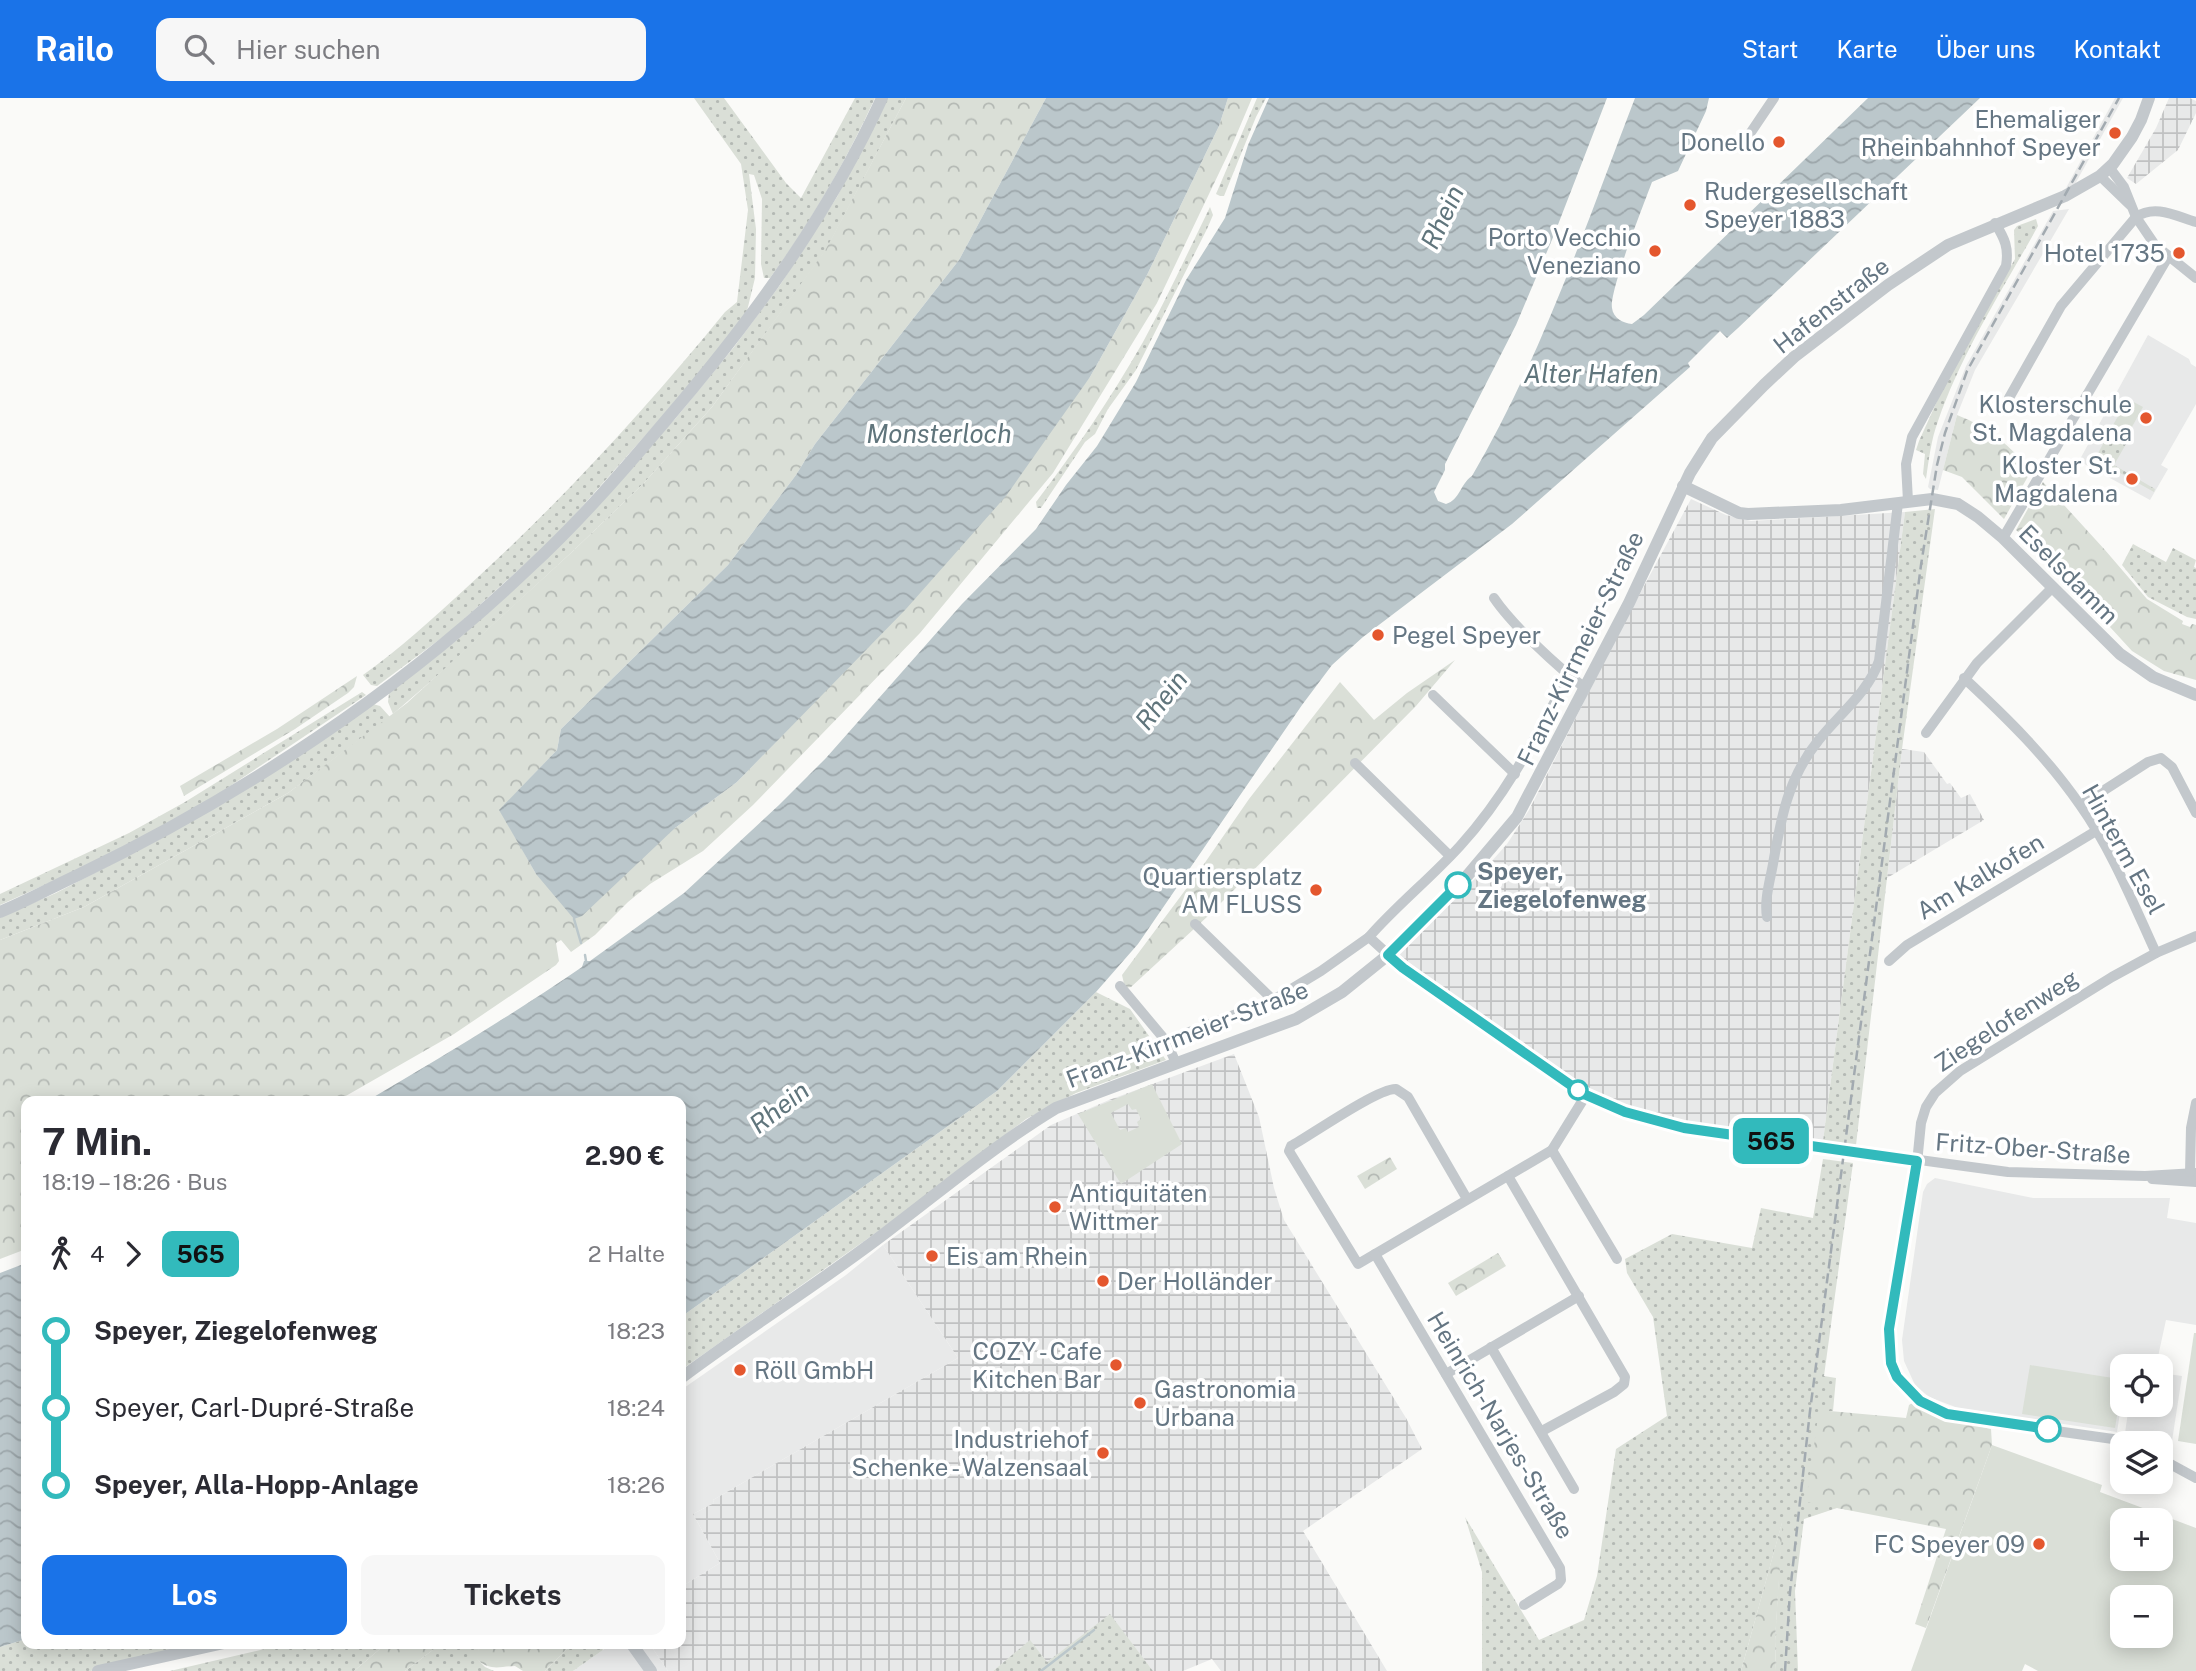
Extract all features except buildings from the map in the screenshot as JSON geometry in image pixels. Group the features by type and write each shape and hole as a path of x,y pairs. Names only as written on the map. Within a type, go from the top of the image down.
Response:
{"street":[{"path":"0,912 126,852 282,760 405,673 529,569 604,493 701,380 755,311 822,210 882,98"},
{"path":"1745,141 1774,98"},
{"path":"2148,98 2133,137 2105,172 2155,245 2196,278"},
{"name":"Hafenstraße","path":"1683,486 1712,438 1794,357 1888,285 1948,245 2065,196 2105,172"},
{"path":"2009,398 2061,306 2136,217 2153,210 2196,222"},
{"path":"1767,917 1766,902 1779,822 1791,783 1819,738 1870,680 1879,661 1912,437 2006,266 2007,245 1996,223"},
{"path":"2003,538 2168,257"},
{"name":"Eselsdamm","path":"1683,486 1739,513 1748,514 1827,511 1932,499 1958,504 2003,538 2135,666 2153,677 2196,695"},
{"name":"Franz-Kirrmeier-Straße","path":"686,1374 892,1228 1032,1122 1078,1099 1296,1019 1342,992 1388,955 1462,882 1517,817 1629,603 1683,486"},
{"path":"1926,733 1964,678 2052,588"},
{"path":"1494,598 1508,616 1586,688"},
{"path":"1166,1041 1273,1000 1332,964 1369,937 1472,831 1515,774 1569,675"},
{"name":"Hinterm Esel","path":"1964,678 2035,748 2081,805 2155,953"},
{"path":"1433,695 1515,774"},
{"path":"2081,805 2148,762 2161,758 2172,767 2196,813"},
{"path":"1354,763 1450,856"},
{"name":"Am Kalkofen","path":"1889,961 1907,945 2096,831"},
{"path":"1195,924 1273,1000"},
{"name":"Ziegelofenweg","path":"2110,1438 1947,1414 1920,1401 1902,1383 1891,1363 1889,1329 1922,1123 1926,1107 1945,1082 2085,993 2155,953 2196,936"},
{"path":"1369,937 1430,988 1586,1095 1625,1112 1684,1128 1917,1161"},
{"path":"1120,986 1166,1041 1176,1063"},
{"path":"1468,1199 1408,1097 1396,1088 1364,1102 1291,1146 1290,1152 1358,1264 1552,1150 1586,1095"},
{"path":"2194,1176 2192,1128 2196,1103"},
{"path":"1552,1150 1617,1259"},
{"name":"Fritz-Ober-Straße","path":"1917,1161 2008,1172 2194,1176"},
{"path":"1508,1176 1624,1373 1624,1384 1614,1392 1542,1431"},
{"name":"Heinrich-Narjes-Straße","path":"1375,1254 1560,1568 1562,1574 1558,1584 1524,1605"},
{"path":"1446,1374 1579,1296"},
{"path":"1491,1347 1574,1489"},
{"path":"2173,1466 2196,1478"},
{"path":"98,1671 197,1649"},
{"path":"635,1649 651,1671"}],"shaded area":[{"path":"2115,98 2123,98 2075,184 2066,188"},
{"path":"2169,98 2190,98 2196,101 2196,113 2178,150 2136,184 2127,178 2156,128"},
{"path":"2069,209 1975,370 1957,415 1938,490 1930,489 1928,487 1938,437 1966,366 2053,211"},
{"name":"Klosterschule St. Magdalena","path":"2148,335 2189,359 2196,367 2196,404 2161,465 2168,469 2150,500 2079,461"},
{"path":"1691,499 1726,515 1751,521 1905,512 1823,1141 1649,1115 1596,1094 1461,1003 1397,953 1483,871 1507,844 1529,810"},
{"path":"1902,749 1924,752 1947,784 1950,783 1961,798 1970,794 1984,820 1887,878"},
{"path":"1234,1054 1259,1117 1274,1188 1284,1220 1406,1418 1422,1449 1303,1531 1387,1671 1221,1671 1212,1659 1183,1671 1153,1671 1110,1615 1047,1662 1030,1641 993,1671 668,1671 653,1649 686,1649 686,1584 720,1563 693,1514 958,1358 883,1245 1051,1125 1109,1100"},
{"path":"1935,1178 2033,1198 2170,1198 2167,1218 2196,1223 2196,1325 2166,1320 2159,1354 2110,1354 2110,1417 2119,1417 2117,1431 1958,1408 1929,1397 1915,1385 1904,1361 1902,1340 1923,1192 1927,1184"},
{"path":"883,1245 958,1358 693,1514 720,1563 686,1584 686,1387 846,1275"},
{"path":"2173,1375 2182,1376 2173,1434 2173,1431 2125,1431 2127,1417 2173,1417"},
{"path":"604,1649 653,1649 668,1671 573,1671"}],"green space":[{"path":"694,98 724,98 786,183 801,198 855,98 875,98 827,191 770,278 764,278 761,264 762,199 754,175 749,174 756,229 755,278 747,311 725,342 556,536 451,631 377,686 371,685 363,675 428,623 534,523 601,455 725,312 737,302 748,210 741,164"},
{"path":"887,98 906,98 826,250 712,407 644,483 445,669 393,714 388,702 389,693 463,635 675,419 734,347 780,285 837,197"},
{"path":"906,98 1046,98 959,260 815,444 796,475 728,565 561,729 557,750 500,810 536,874 675,828 737,782 798,719 1090,377 1147,275 1219,126 1228,98 1252,98 1157,303 1053,473 920,633 753,805 703,851 650,884 595,935 571,952 561,940 556,943 559,961 556,965 454,1034 346,1096 21,1096 21,1251 0,1259 0,940 84,907 288,793 407,703 644,483 712,407 826,249"},
{"path":"1257,98 1266,98 1224,196 1220,196 1216,194"},
{"path":"1210,207 1213,215 1207,229 1136,370 1108,409 1095,434 1085,442 1041,508 1037,508 1036,502 1092,424 1143,342"},
{"path":"2036,219 2038,226 1984,321 1948,395 1930,450 1926,479 1923,474 1925,454 1916,450 1919,441 1948,377 2015,259 2014,230 2017,226"},
{"path":"2128,399 2143,407 2128,434 2113,425"},
{"path":"1957,415 1998,438 2031,471 2004,519 1962,477 1943,470"},
{"path":"2112,427 2130,437 2114,465 2155,489 2154,492 2095,459"},
{"path":"2043,482 2147,599 2183,621 2182,624 2190,627 2192,624 2196,625 2196,680 2164,671 2132,651 2067,573 2016,530"},
{"path":"1935,509 1902,749 1856,1145 1823,1141 1905,512"},
{"path":"2133,544 2166,562 2173,548 2196,560 2196,619 2148,597 2122,565"},
{"path":"1455,660 1416,706 1208,916 1131,987 1125,988 1122,975 1249,799 1340,682 1374,720"},
{"path":"357,676 354,687 348,693 295,729 184,796 180,786 277,729"},
{"path":"362,692 366,695 199,807 82,868 0,905 0,894 129,833 185,802"},
{"path":"373,704 380,706 390,717 288,793 84,907 0,940 0,917 56,893 162,838"},
{"path":"1096,992 1130,1009 1166,1060 1076,1093 1026,1119 887,1225 686,1366 686,1313 997,1091"},
{"path":"1152,1084 1182,1144 1121,1184 1078,1114","holes":["1128,1104 1132,1110 1136,1109 1141,1119 1137,1122 1139,1127 1128,1132 1126,1128 1120,1130 1111,1113"]},
{"path":"1390,1157 1397,1169 1365,1189 1357,1176"},
{"path":"1823,1159 1853,1163 1824,1376 1836,1378 1833,1411 1819,1411 1877,1514 1837,1508 1804,1519 1795,1591 1798,1671 1776,1671 1775,1641 1782,1523 1741,1671 1482,1671 1482,1572 1465,1517 1539,1640 1584,1620 1597,1576 1616,1449 1667,1416 1653,1317 1627,1273 1625,1259 1672,1234 1752,1248 1761,1208 1813,1218"},
{"path":"1498,1253 1506,1266 1456,1296 1448,1283"},
{"path":"2196,1333 2196,1444 2178,1441"},
{"path":"2030,1365 2110,1378 2110,1417 2117,1417 2115,1428 2022,1414"},
{"path":"1914,1402 1947,1419 1991,1429 1992,1445 1926,1628 1915,1624 1946,1529 1806,1502 1819,1410 1906,1418 1909,1405"},
{"name":"FC Speyer 09","path":"1992,1445 2102,1485 2100,1492 2143,1508 2110,1508 2110,1571 2173,1571 2173,1519 2196,1528 2196,1671 2038,1671 2025,1664 2022,1671 1911,1671"},
{"path":"1783,1519 1775,1641 1776,1671 1741,1671"},
{"path":"1110,1614 1153,1671 993,1671 1030,1640 1047,1662"},
{"path":"21,1641 21,1649 182,1649 91,1671 0,1671 0,1647"},
{"path":"265,1649 380,1649 354,1671 170,1671"},
{"path":"380,1649 434,1649 405,1671 354,1671"},
{"path":"434,1649 479,1649 477,1659 494,1671 405,1671"},
{"path":"478,1649 567,1649 545,1671 523,1671 515,1666 494,1667 476,1659"},
{"path":"567,1649 603,1650 573,1671 545,1671"}],"water":[{"name":"Monsterloch","path":"1046,98 1228,98 1219,126 1147,275 1090,377 1006,496 906,609 737,782 675,828 582,916 574,919 536,874 499,810 557,750 561,729 728,565 796,475 815,444 959,260"},
{"path":"1269,98 1607,98 1516,325 1445,464 1445,470 1434,492 1438,501 1446,504 1454,499 1472,476 1520,385 1561,290 1635,98 1709,98 1706,111 1678,171 1652,182 1628,247 1616,284 1612,308 1619,319 1632,324 1868,98 1980,98 1727,338 1720,331 1688,363 1690,367 1512,524 1363,637 1332,665 1138,944 1096,992 997,1091 686,1313 686,1096 375,1096 556,985 582,967 584,961 590,961 684,893 826,758 962,604 1036,529 1097,446 1136,382 1186,280 1225,218 1248,145"},
{"path":"21,1265 21,1641 0,1647 0,1273"}],"waterway":[{"path":"574,919 581,943"},
{"path":"585,955 586,961"},
{"path":"1041,1671 1094,1630"}],"railway":[{"path":"1785,1671 1790,1592 1810,1411 1921,565 1937,465 1945,433 1967,371 2119,98"}],"bus line":[{"name":"565","path":"1458,885 1388,955 1528,1057 1586,1095 1625,1112 1684,1128 1917,1161 1889,1329 1891,1363 1897,1377 1920,1401 1947,1414 2048,1429"}],"place":[{"name":"Ehemaliger Rheinbahnhof Speyer","path":"2115,133"},
{"name":"Donello","path":"1779,142"},
{"name":"Rudergesellschaft Speyer 1883","path":"1690,205"},
{"name":"Porto Vecchio Veneziano","path":"1655,251"},
{"name":"Hotel 1735","path":"2179,253"},
{"name":"Klosterschule St. Magdalena","path":"2146,418"},
{"name":"Kloster St. Magdalena","path":"2132,479"},
{"name":"Pegel Speyer","path":"1378,635"},
{"name":"Speyer, Ziegelofenweg","path":"1458,885"},
{"name":"Quartiersplatz AM FLUSS","path":"1316,890"},
{"name":"Antiquitäten Wittmer","path":"1055,1207"},
{"name":"Eis am Rhein","path":"932,1256"},
{"name":"Der Holländer","path":"1103,1281"},
{"name":"COZY - Cafe Kitchen Bar","path":"1116,1365"},
{"name":"Röll GmbH","path":"740,1370"},
{"name":"Gastronomia Urbana","path":"1140,1403"},
{"name":"Industriehof Schenke - Walzensaal","path":"1103,1453"},
{"name":"FC Speyer 09","path":"2039,1544"}],"water label":[{"name":"Rhein","path":"1442,217"},
{"name":"Alter Hafen","path":"1591,373"},
{"name":"Rhein","path":"1161,700"},
{"name":"Rhein","path":"779,1107"}]}
